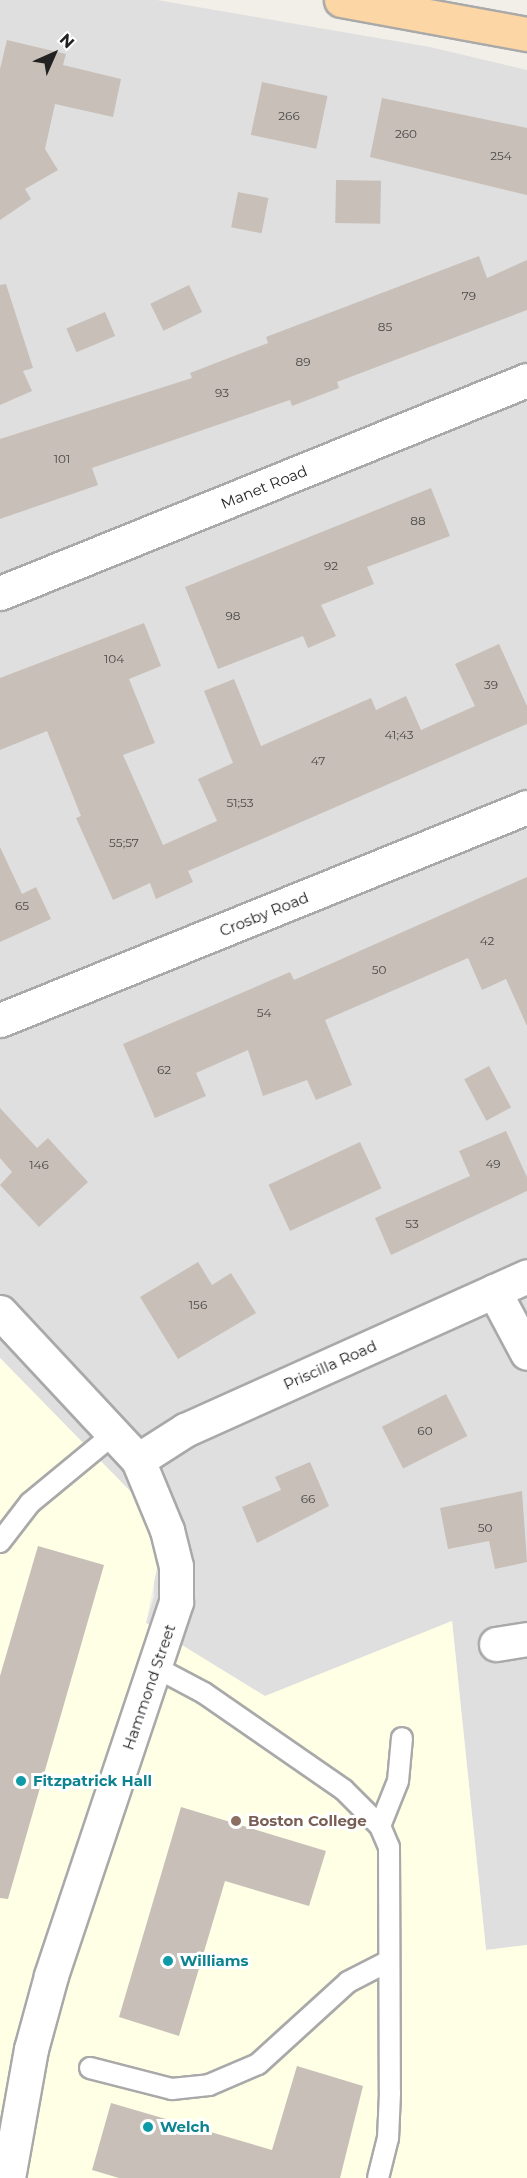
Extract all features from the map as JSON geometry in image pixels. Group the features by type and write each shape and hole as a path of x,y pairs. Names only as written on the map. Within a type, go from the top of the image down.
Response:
{"main road":[{"path":"341,0 527,34"}],"street":[{"name":"Manet Road","path":"0,593 527,380"},
{"name":"Crosby Road","path":"0,1020 527,807"},
{"name":"Priscilla Road","path":"138,1460 185,1430 527,1276"},
{"path":"494,1292 527,1353"},
{"name":"Hammond Street","path":"0,1312 138,1460 154,1492 176,1566 176,1602 157,1668 54,1966 32,2049 8,2178"}],"lane":[{"path":"0,1542 30,1503 115,1433"},
{"path":"157,1668 204,1693 344,1790 380,1826 393,1873 387,1962 389,2127 378,2178"},
{"path":"380,1826 398,1781 402,1738"},
{"path":"90,2068 171,2089 208,2085 258,2064 348,1982 387,1962"}],"shaded area":[{"path":"0,0 157,0 430,47 527,70 527,1945 486,1950 452,1621 265,1697 146,1623 154,1596 154,1546 132,1493 0,1358"},
{"name":"Boston College","path":"0,1358 132,1493 145,1519 157,1568 146,1623 265,1696 452,1621 486,1950 527,1945 527,2178 0,2178"}],"building":[{"path":"7,40 66,54 63,65 121,79 113,117 55,104 45,149 58,170 25,189 31,199 0,220 0,69"},
{"path":"262,82 328,96 316,149 251,135"},
{"path":"382,98 527,128 527,195 370,157"},
{"path":"336,180 381,181 380,224 335,223"},
{"path":"238,192 268,198 262,233 231,227"},
{"path":"479,256 487,278 527,260 527,310 337,382 339,388 292,406 290,400 92,468 98,485 0,519 0,439 192,378 190,373 268,343 266,337"},
{"path":"6,284 33,368 23,371 32,391 0,405 0,285"},
{"path":"189,285 202,312 164,331 150,304"},
{"path":"105,312 115,336 76,352 66,328"},
{"path":"431,488 450,536 367,567 374,584 321,605 336,636 308,648 303,636 218,669 185,587"},
{"path":"144,623 161,666 129,679 155,743 123,755 163,845 217,821 198,779 233,763 204,691 234,679 261,746 371,698 376,710 406,696 421,730 475,706 455,664 499,644 527,706 527,724 188,871 193,882 156,899 150,883 113,900 76,818 81,816 47,731 0,750 0,678"},
{"path":"0,847 22,894 36,887 51,919 0,942"},
{"path":"527,877 527,1026 506,979 482,990 468,958 325,1020 352,1085 316,1100 307,1080 263,1096 248,1050 196,1073 206,1096 155,1118 123,1044 290,972 294,980"},
{"path":"489,1066 511,1107 486,1121 464,1079"},
{"path":"0,1108 37,1148 48,1138 88,1182 39,1227 0,1185 12,1172 0,1158"},
{"path":"506,1131 527,1177 527,1191 391,1255 375,1218 470,1176 459,1151"},
{"path":"360,1142 382,1188 290,1231 268,1185"},
{"path":"198,1262 212,1285 231,1273 256,1313 178,1359 140,1297"},
{"path":"446,1394 467,1436 403,1469 382,1427"},
{"path":"310,1462 329,1506 257,1543 242,1507 281,1490 275,1477"},
{"path":"522,1491 527,1562 495,1569 489,1541 448,1549 440,1508"},
{"name":"Fitzpatrick Hall","path":"38,1546 104,1565 8,1899 0,1898 0,1676"},
{"name":"Williams","path":"181,1807 326,1851 309,1906 225,1881 179,2036 119,2017"},
{"name":"Welch","path":"297,2066 363,2086 340,2178 119,2178 92,2170 111,2103 272,2150"}],"place":[{"name":"Fitzpatrick Hall","path":"21,1781"},
{"name":"Boston College","path":"236,1821"},
{"name":"Williams","path":"168,1961"},
{"name":"Welch","path":"148,2127"}]}
